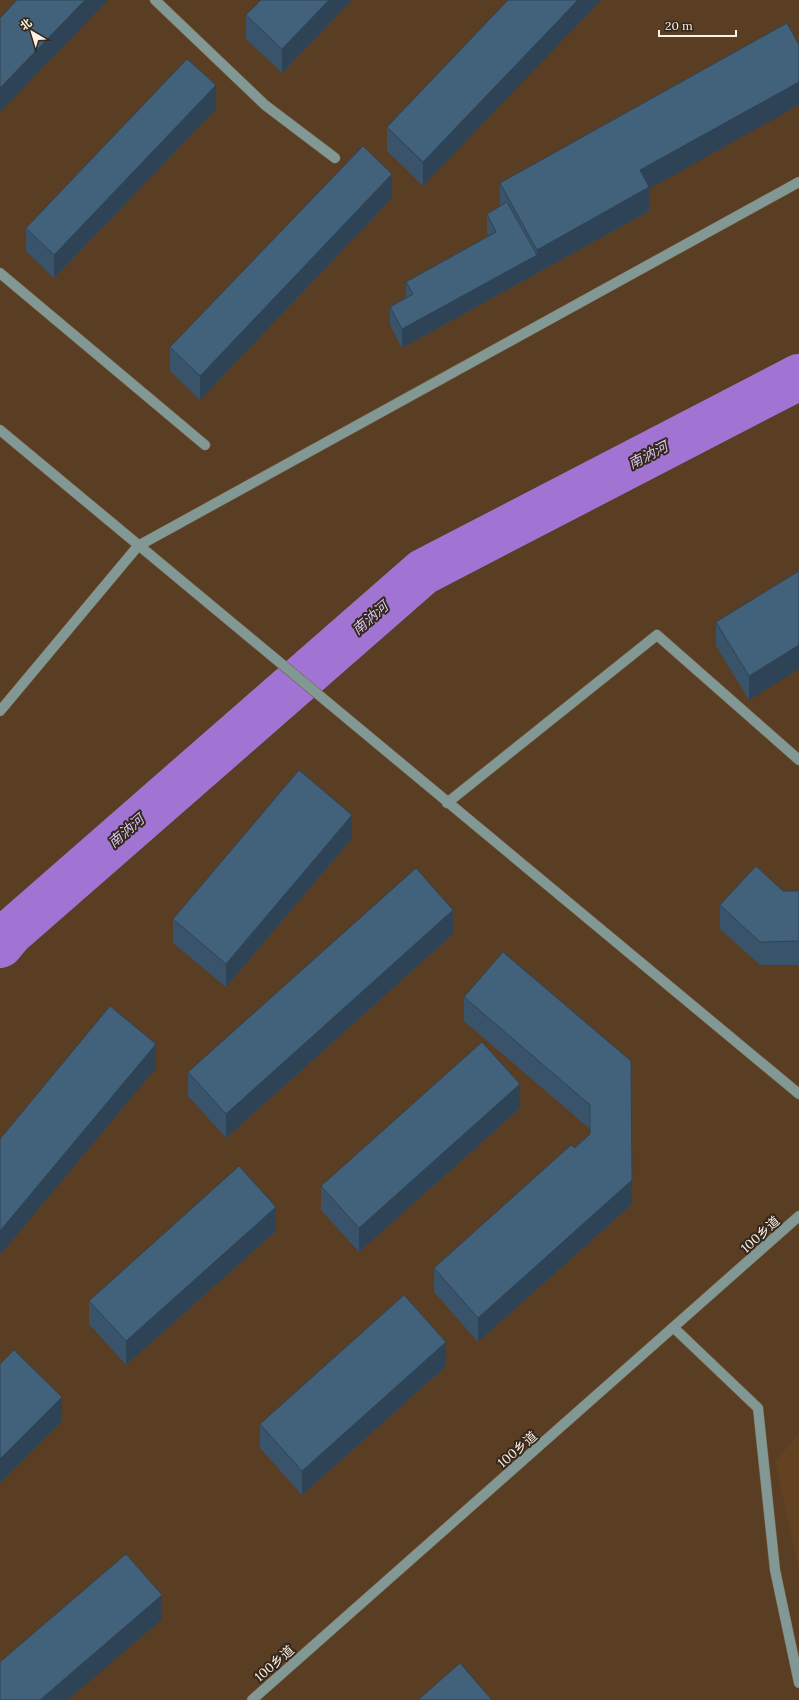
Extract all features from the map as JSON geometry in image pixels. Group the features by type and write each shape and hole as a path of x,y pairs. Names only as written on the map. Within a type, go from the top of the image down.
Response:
{"street":[{"path":"155,0 265,105 334,158"},
{"path":"0,711 138,546 799,182"},
{"path":"0,273 205,445"},
{"path":"0,430 799,1094"},
{"path":"447,802 657,635 799,760"},
{"name":"100乡道","path":"252,1700 799,1216"},
{"path":"674,1328 758,1408 774,1570 799,1683"}],"shaded area":[{"path":"799,1434 799,1571 775,1461"}],"building":[{"path":"17,0 85,0 0,88 0,18"},
{"path":"261,0 329,0 282,49 246,15"},
{"path":"508,0 578,0 423,162 387,127"},
{"path":"787,23 799,45 799,82 640,170 649,187 537,250 500,183"},
{"path":"187,59 216,85 54,255 26,228"},
{"path":"363,146 392,174 200,376 170,347"},
{"path":"507,202 537,255 402,329 390,307 413,294 406,282 496,232 487,214"},
{"path":"799,571 799,645 749,676 716,622"},
{"path":"299,770 352,815 226,964 173,919"},
{"path":"756,866 783,891 799,891 799,941 760,942 720,905"},
{"path":"416,868 453,910 226,1114 188,1072"},
{"path":"503,952 631,1061 632,1180 478,1318 434,1268 571,1145 575,1148 590,1134 590,1105 464,997"},
{"path":"110,1006 156,1044 0,1231 0,1139"},
{"path":"482,1042 520,1084 359,1228 321,1186"},
{"path":"239,1166 276,1207 126,1341 89,1301"},
{"path":"404,1295 446,1342 302,1471 260,1424"},
{"path":"14,1350 62,1397 0,1459 0,1364"},
{"path":"126,1554 162,1595 40,1700 0,1700 0,1662"},
{"path":"460,1663 492,1700 418,1700"}],"waterway":[{"name":"南汭河","path":"0,945 10,933 423,572 799,377"}]}
